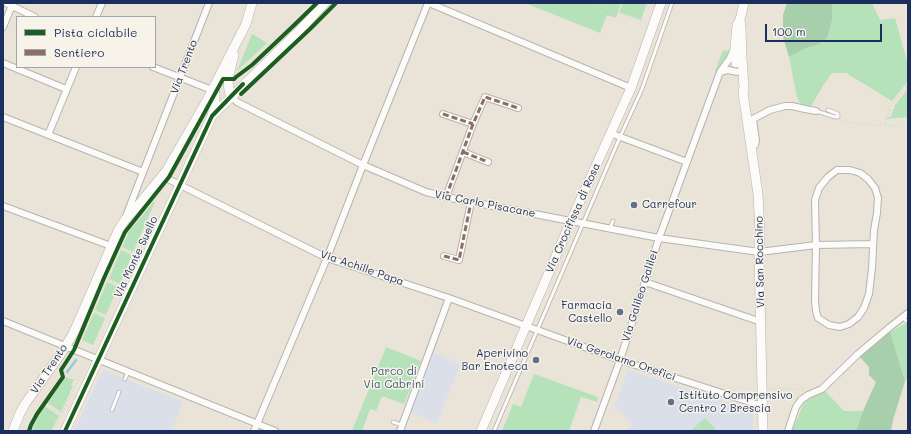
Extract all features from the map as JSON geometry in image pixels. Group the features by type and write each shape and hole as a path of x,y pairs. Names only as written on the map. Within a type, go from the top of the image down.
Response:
{"main road":[{"path":"162,176 206,102 246,24 252,3"},
{"name":"Via Monte Suello","path":"65,431 212,116 298,32 325,3"},
{"name":"Via Crocifissa di Rosa","path":"480,431 571,221 631,88 646,39 653,26 661,3"},
{"name":"Via San Rocchino","path":"743,93 740,88 737,72 735,48 737,25 740,20 744,3"},
{"name":"Via San Rocchino","path":"740,20 742,28 743,93 758,194 763,431"},
{"path":"231,96 228,87 228,79 236,44"},
{"path":"212,90 215,93 212,116"},
{"name":"Via Trento","path":"13,431 25,404 66,346 115,249 125,220 162,176"}],"street":[{"path":"96,16 102,3"},
{"name":"Via Trento","path":"125,220 208,3"},
{"path":"254,431 327,258 429,3 631,88"},
{"path":"3,27 10,4 33,16"},
{"name":"Via Galileo Galilei","path":"594,431 620,360 677,180 687,162 720,72 735,48"},
{"path":"3,63 66,90"},
{"path":"48,135 76,68"},
{"path":"156,68 212,90"},
{"path":"720,72 728,70 737,72"},
{"name":"Via Carlo Pisacane","path":"231,96 237,102 363,165 426,192 659,238 760,252 816,245"},
{"path":"446,197 473,124 485,97 518,108"},
{"path":"751,146 755,145 756,141 752,119 770,110 785,106 816,111"},
{"path":"444,114 473,124"},
{"path":"3,117 143,172"},
{"path":"610,133 687,162"},
{"path":"463,152 488,162"},
{"path":"837,170 850,170 860,173 868,179 875,188 878,198 873,244 869,294 864,308 858,317 849,324 840,327 829,325 818,318 815,301 815,200 819,188 828,177 837,170"},
{"name":"Via Achille Papa","path":"162,176 327,258 526,325"},
{"path":"444,256 459,260 471,202"},
{"path":"3,206 115,249"},
{"path":"816,245 873,244"},
{"path":"645,282 761,322"},
{"path":"401,428 449,298"},
{"path":"788,431 796,407 801,400 822,389 858,354 890,327 906,317"},
{"path":"3,321 275,431"},
{"name":"Via Gerolamo Orefici","path":"526,325 620,360 762,406"}],"lane":[{"path":"494,431 642,89 672,3"},
{"path":"816,111 835,117 838,116 838,114 828,110"},
{"path":"610,228 613,221"},
{"path":"125,379 128,372"},
{"path":"112,410 119,392"},
{"path":"394,422 401,428"}],"path":[{"path":"546,3 575,15 588,3"},
{"path":"591,3 653,26"},
{"path":"600,6 603,3"},
{"path":"889,126 885,120 888,114 889,115 892,104 908,85"},
{"path":"888,114 889,105"},
{"path":"840,121 857,124 900,126"},
{"path":"120,242 115,249 136,255"},
{"path":"101,285 107,272"},
{"path":"104,278 121,286"},
{"path":"88,316 94,304"},
{"path":"91,310 107,317"},
{"path":"357,431 374,389 384,385 407,368 426,359"},
{"path":"61,370 65,365"},
{"path":"54,431 85,365"},
{"path":"394,369 400,373 402,380 399,386 393,389 386,388 381,379 385,371 394,369"},
{"path":"61,370 78,380"},
{"path":"61,370 63,377"},
{"path":"401,383 415,388"},
{"path":"374,389 393,396 391,401"},
{"path":"762,389 807,389"},
{"path":"41,409 49,397"},
{"path":"45,403 61,415"}],"shaded area":[{"path":"434,353 460,364 437,423 410,412"},
{"path":"103,370 183,402 171,431 74,431"},
{"name":"Istituto Comprensivo Centro 2 Brescia","path":"628,370 753,411 753,431 626,431 633,425 620,410 614,408"}],"green space":[{"path":"525,3 621,3 616,18 607,15 600,33"},
{"path":"623,3 647,3 641,20 619,12"},
{"path":"787,3 832,3 832,20 827,38 817,45 804,49 789,57 783,37 783,15"},
{"path":"832,3 872,3 880,20 895,18 908,64 908,81 892,101 846,73 832,73 810,108 802,107 797,97 789,57 804,49 817,45"},
{"path":"252,34 267,43 237,71"},
{"path":"723,50 729,52 728,57 717,72 715,71"},
{"path":"908,89 908,117 886,119 891,117 895,105"},
{"path":"154,201 155,202 133,252 122,247 129,232"},
{"path":"121,250 132,255 120,284 109,279"},
{"path":"107,282 118,287 106,315 95,310"},
{"path":"94,313 105,318 93,345 82,340"},
{"path":"908,322 908,377 905,381 890,332"},
{"path":"890,332 905,381 891,431 856,431 876,382 869,375 869,367 859,356"},
{"name":"Parco di Via Cabrini","path":"386,347 421,361 404,404 382,396 376,411 370,409 362,431 352,431"},
{"path":"534,374 598,397 597,402 581,397 569,431 502,431 513,404 521,407"},
{"path":"66,377 74,380 71,385 73,386 61,412 48,403"},
{"path":"825,391 844,411 863,411 856,431 792,431 806,401"},
{"path":"45,406 59,416 51,431 32,431 38,416"},
{"path":"705,418 716,429 716,431 690,431"}],"waterway":[{"path":"67,372 76,360"}],"marked path":[{"path":"446,197 473,124 485,97 518,108"},
{"path":"443,114 473,124"},
{"path":"463,152 488,162"},
{"path":"444,256 459,260 471,202"}],"cycle path":[{"path":"29,431 37,414 63,377 61,370 74,350 125,232 169,177 223,79 234,79 252,65 317,3"},
{"path":"241,94 336,3"},
{"path":"65,431 212,116 243,84"}],"place":[{"name":"Carrefour","path":"634,205"},
{"name":"Farmacia Castello","path":"620,312"},
{"name":"Aperivino Bar Enoteca","path":"536,360"},
{"name":"Istituto Comprensivo Centro 2 Brescia","path":"671,402"}]}
